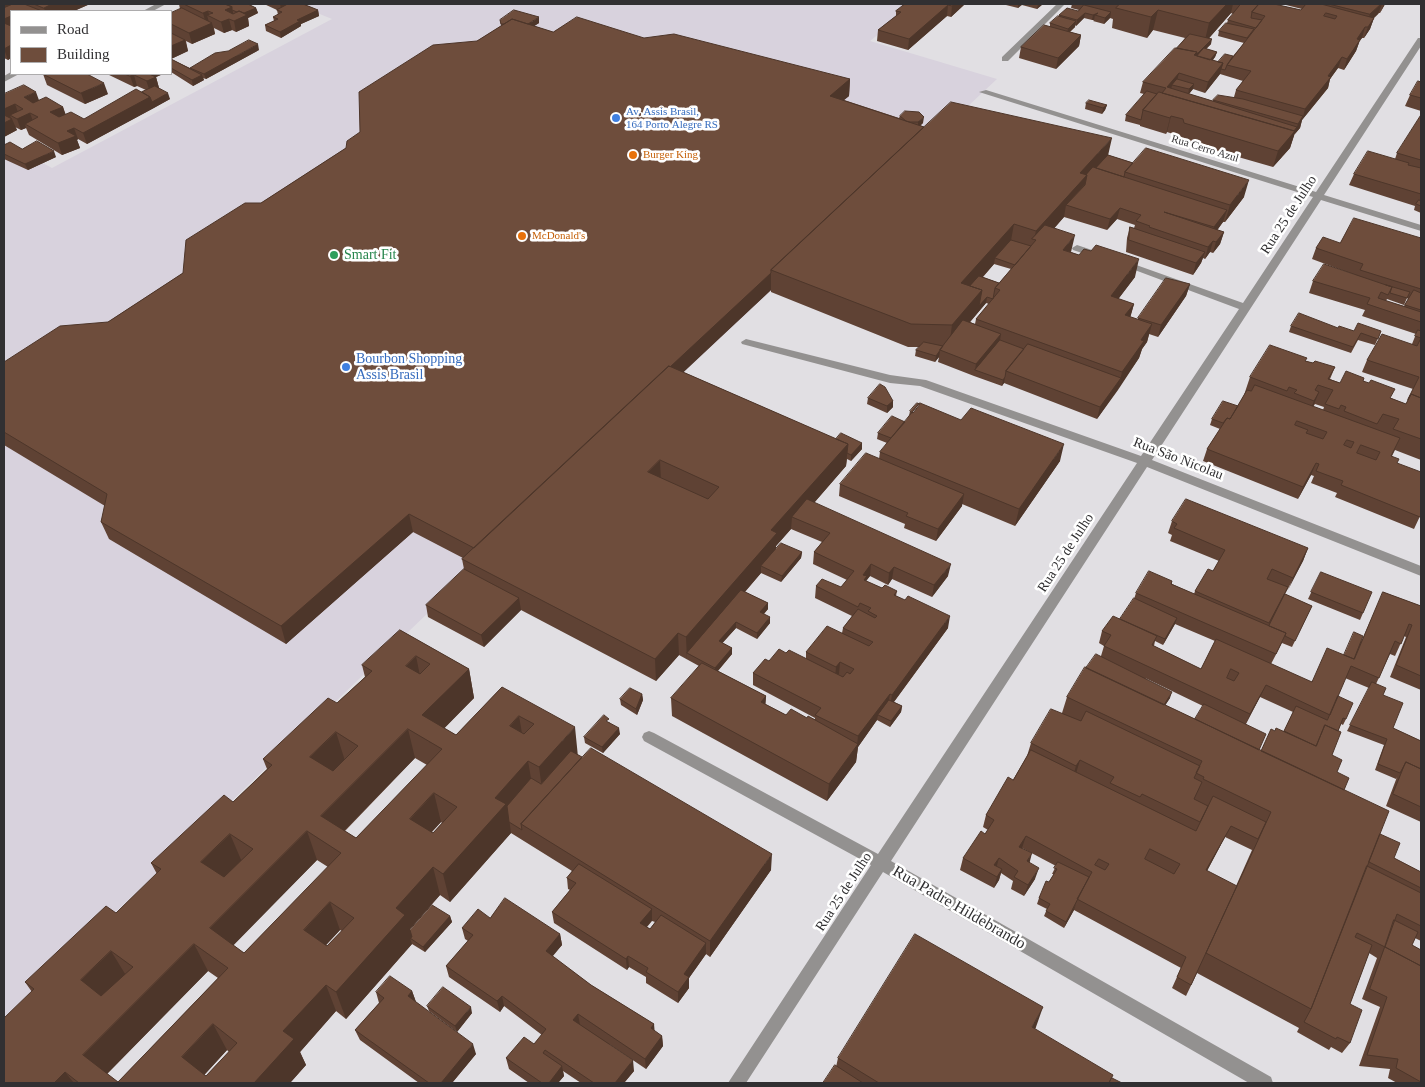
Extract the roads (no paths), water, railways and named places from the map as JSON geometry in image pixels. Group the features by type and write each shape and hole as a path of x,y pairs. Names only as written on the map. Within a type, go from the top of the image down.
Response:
{"street":[{"path":"148,10 162,4"},
{"path":"1005,59 1061,4"},
{"name":"Rua 25 de Julho","path":"736,1083 1421,40"},
{"name":"Rua Cerro Azul","path":"983,92 1421,228"},
{"path":"1077,248 1246,308"},
{"name":"Rua São Nicolau","path":"746,342 890,380 922,382 1144,462 1421,572"},
{"name":"Rua Padre Hildebrando","path":"649,737 881,863 1265,1083"}],"place":[{"name":"Av. Assis Brasil, 164 Porto Alegre RS","path":"616,118"},
{"name":"Burger King","path":"633,155"},
{"name":"McDonald's","path":"522,236"},
{"name":"Smart Fit","path":"334,255"},
{"name":"Bourbon Shopping Assis Brasil","path":"346,367"}]}
